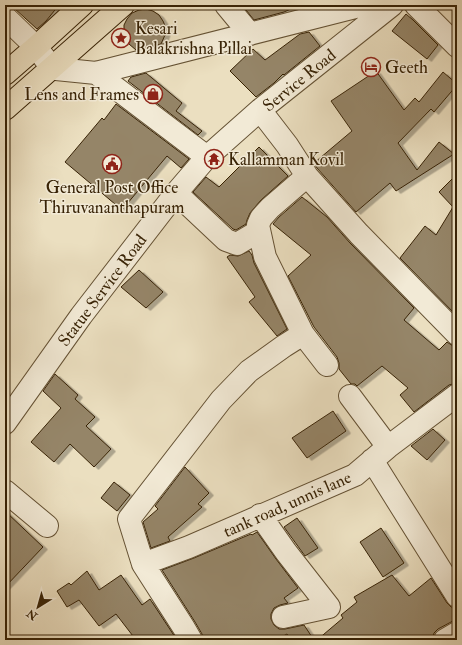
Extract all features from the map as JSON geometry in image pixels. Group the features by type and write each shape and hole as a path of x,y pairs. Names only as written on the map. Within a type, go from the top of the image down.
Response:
{"main road":[{"path":"5,74 82,5"},
{"path":"5,109 123,5"}],"street":[{"path":"226,5 250,34"},
{"path":"5,18 36,47 52,68 96,73 363,5"},
{"name":"Service Road","path":"207,157 260,110 392,5"},
{"path":"416,5 457,46"},
{"path":"96,73 207,157"},
{"path":"260,110 288,145 307,176 359,234 457,334"},
{"name":"Statue Service Road","path":"5,423 81,316 176,193 207,157"},
{"path":"307,176 270,208 261,218 258,225 265,257 303,334 326,365"},
{"path":"176,193 226,240 237,244 259,231"},
{"path":"191,640 143,564 129,519 221,400 249,371 303,334"},
{"name":"tank road, unnis lane","path":"143,564 189,546 355,475 380,453 457,395"},
{"path":"350,396 457,596"},
{"path":"5,491 47,526"},
{"path":"260,516 328,607 283,617"},
{"path":"444,640 457,633"}],"building":[{"path":"9,5 59,5 46,21 37,29"},
{"path":"242,5 300,5 284,12 254,20"},
{"path":"146,9 159,15 166,28 165,35 161,44 136,50 126,39 124,25 132,13"},
{"path":"406,14 438,45 427,59 392,31"},
{"path":"309,32 320,46 256,97 230,71 253,49 265,60 300,34"},
{"path":"376,71 404,110 415,98 419,102 443,72 457,84 434,112 431,109 398,143 417,170 439,142 454,154 396,191 390,183 356,212 314,163 352,131 331,101"},
{"name":"Lens and Frames","path":"146,73 182,103 176,111 202,131 198,135 128,81 131,77"},
{"name":"General Post Office Thiruvananthapuram","path":"116,104 189,159 181,168 167,156 122,210 65,162 102,118 104,120"},
{"path":"259,147 288,176 261,200 250,213 246,224 236,230 233,229 193,192 206,177 219,187"},
{"path":"457,174 457,316 400,258 425,226 436,235 453,207 439,192"},
{"path":"302,197 327,217 350,243 414,308 404,320 439,350 447,342 453,346 457,346 457,383 449,385 414,412 400,395 408,388 382,366 357,386 355,384 351,384 339,369 337,357 314,327 288,276 311,255 273,224"},
{"path":"249,251 287,329 277,336 249,302 255,297 227,257 230,255 238,256"},
{"path":"139,270 163,292 146,308 121,287"},
{"path":"55,374 78,395 75,399 95,417 86,426 111,449 94,467 70,444 54,462 31,442 61,408 43,391"},
{"path":"333,411 346,431 307,458 292,438"},
{"path":"433,429 445,440 427,460 411,446"},
{"path":"185,467 209,493 198,504 202,507 168,537 170,541 151,548 143,522 158,509 155,506"},
{"path":"114,482 130,495 117,511 101,498"},
{"path":"5,511 43,547 5,587"},
{"path":"297,518 318,548 305,556 284,527"},
{"path":"381,528 404,563 383,577 360,542"},
{"path":"257,532 298,588 284,598 288,603 274,608 271,614 271,619 274,625 279,629 285,629 304,625 314,640 292,640 287,634 276,640 203,640 202,634 195,622 162,570"},
{"path":"87,571 99,590 121,575 142,605 150,599 177,640 136,640 116,614 99,626 79,600 67,607 57,591 69,583 71,585"},
{"path":"392,575 409,596 431,578 447,603 451,607 457,608 457,617 438,629 429,640 317,640 343,618 341,615 357,602 354,597"}],"place":[{"name":"Kesari Balakrishna Pillai","path":"121,38"},
{"name":"Geeth","path":"371,67"},
{"name":"Lens and Frames","path":"153,94"},
{"name":"Kallamman Kovil","path":"214,159"},
{"name":"General Post Office Thiruvananthapuram","path":"112,164"}]}
